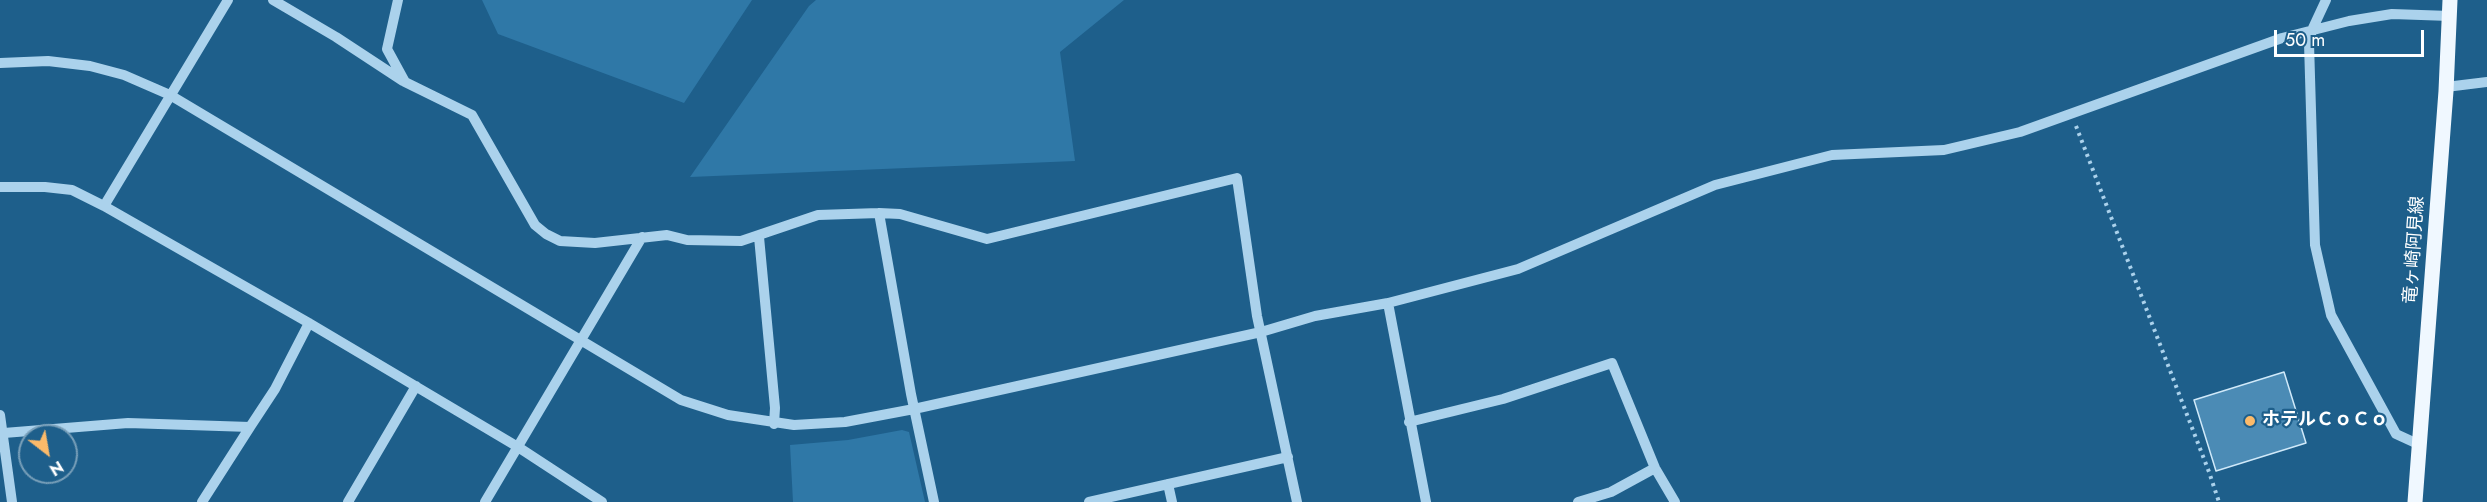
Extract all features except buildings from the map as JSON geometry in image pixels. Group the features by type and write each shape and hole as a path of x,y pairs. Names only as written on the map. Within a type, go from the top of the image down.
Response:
{"main road":[{"name":"竜ヶ崎阿見線","path":"2415,502 2446,87 2450,0"}],"street":[{"path":"104,206 228,0"},
{"path":"273,0 336,37 405,82 472,115 535,225 560,241 595,243 667,235 687,240 741,241 759,237 818,215 879,213 900,214 987,239 1237,178 1261,332 1298,502"},
{"path":"398,0 387,48 405,82"},
{"path":"2326,0 2312,30 2309,43 2315,245 2331,315 2396,434 2420,445"},
{"path":"0,63 48,61 90,66 124,75 170,95 681,400 728,415 774,424 845,422 914,409 1261,332 1315,316 1388,303 1518,269 1715,185 1832,155 1944,150 2020,132 2282,38 2312,30 2392,14 2450,16"},
{"path":"2446,87 2487,82"},
{"path":"0,187 45,187 72,190 104,206 416,386 518,447 602,502"},
{"path":"879,213 914,409 934,502"},
{"path":"485,502 642,237"},
{"path":"759,237 775,408 774,424"},
{"path":"1388,303 1426,502"},
{"path":"202,502 275,389 309,323"},
{"path":"1410,422 1503,399 1612,363 1655,468 1675,502"},
{"path":"348,502 416,386"},
{"path":"0,415 12,502"},
{"path":"4,433 128,423 249,427"},
{"path":"1089,502 1288,457"},
{"path":"1578,502 1611,492 1655,468"},
{"path":"1168,484 1172,502"}],"path":[{"path":"2072,114 2219,502"}],"shaded area":[{"path":"482,0 752,0 684,103 498,34"},
{"path":"816,0 1124,0 1060,52 1075,161 690,177 809,6"},
{"path":"902,430 909,432 925,502 793,502 790,445 848,440"}],"place":[{"name":"ホテルＣｏＣｏ","path":"2250,421"}]}
